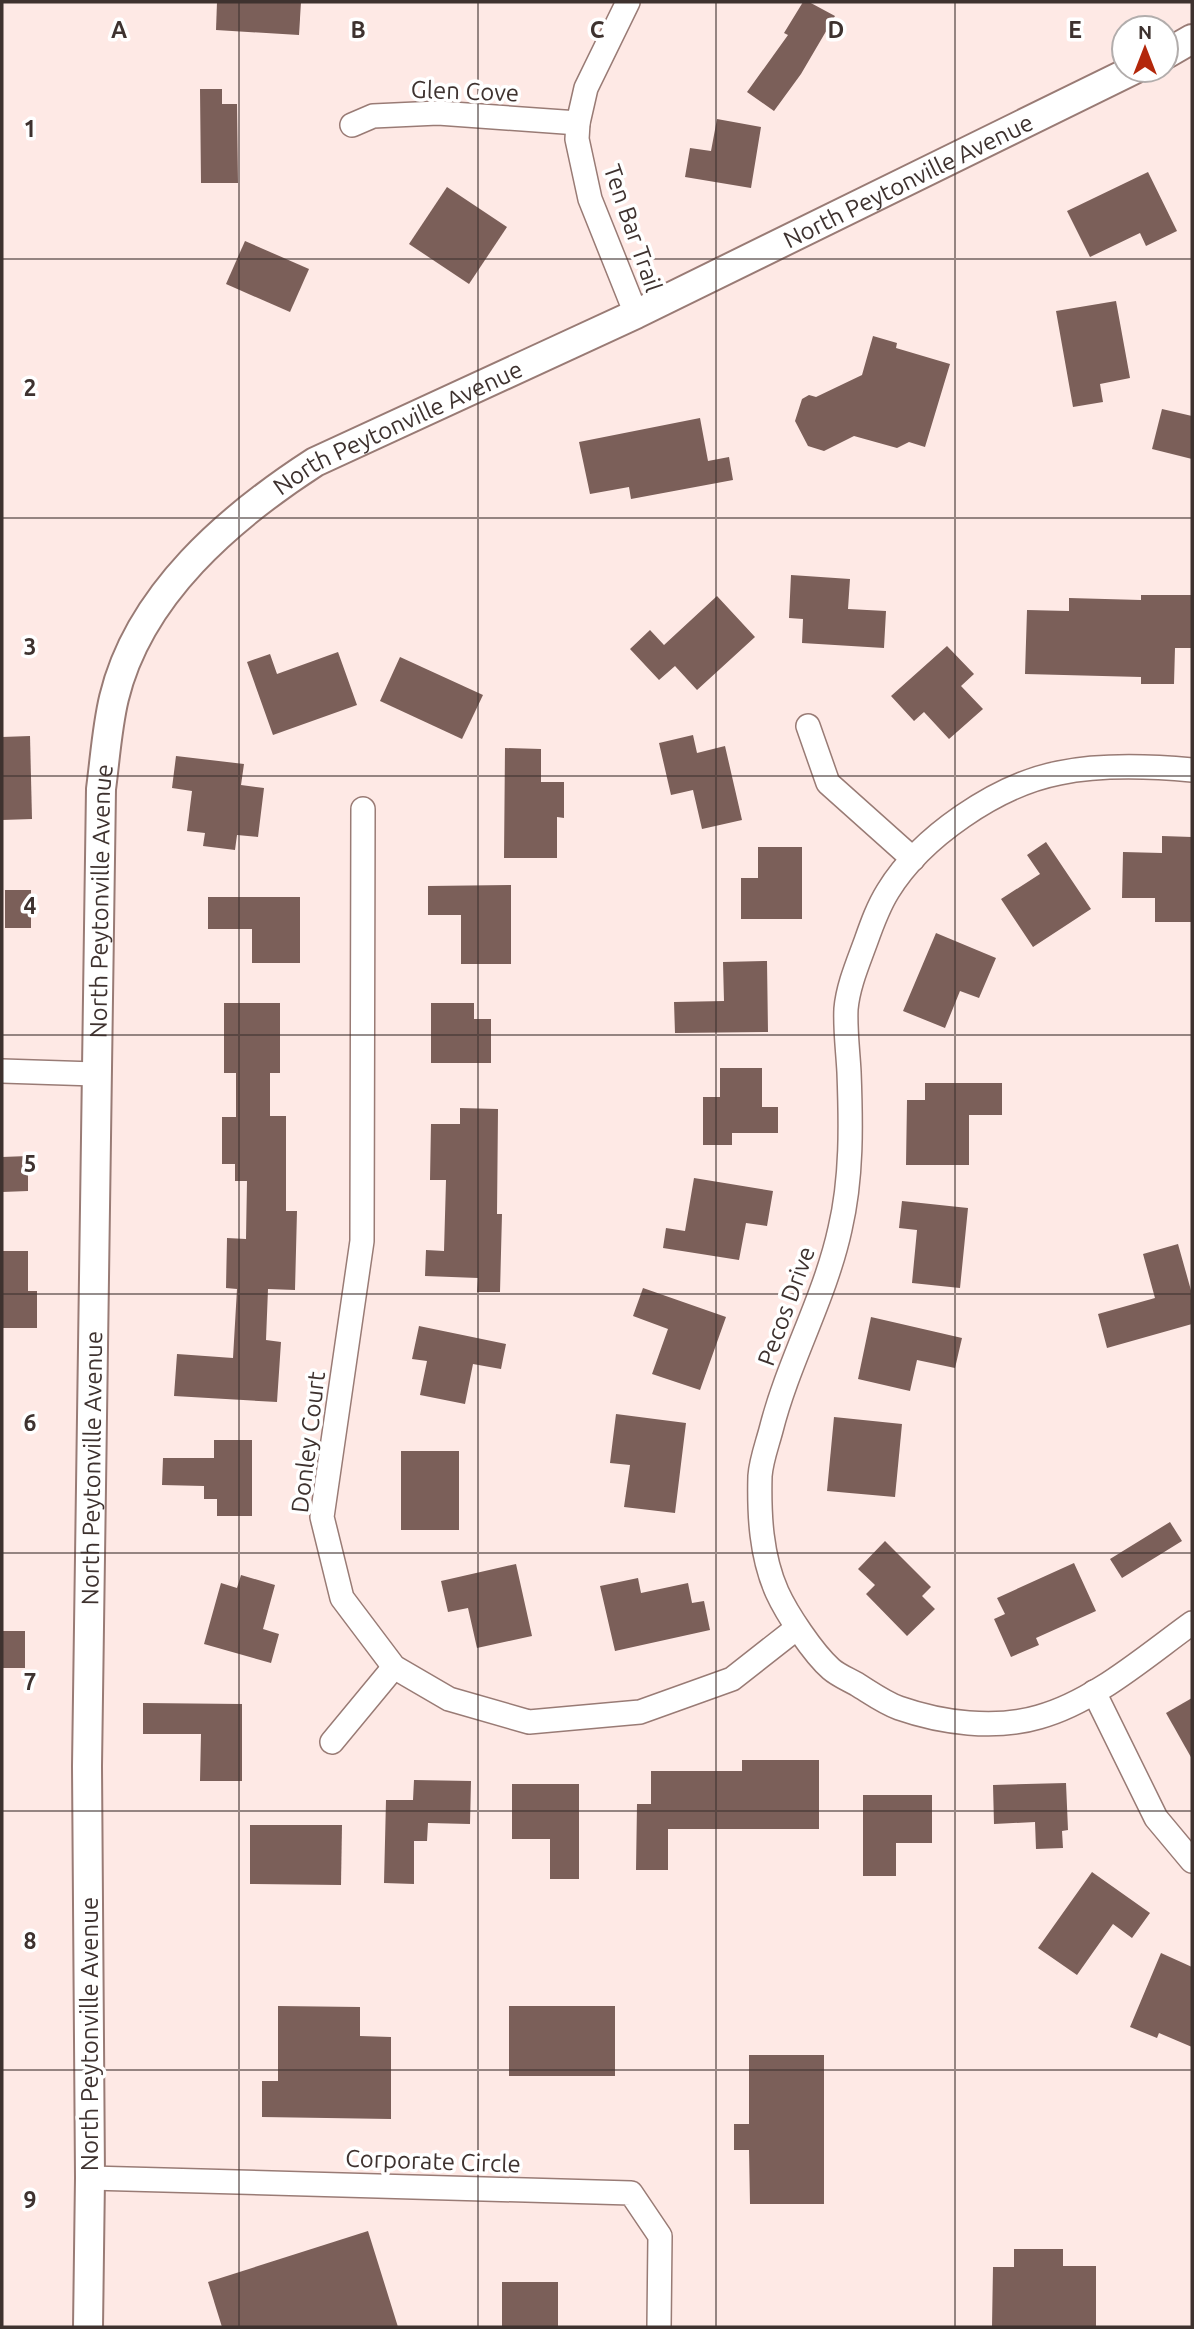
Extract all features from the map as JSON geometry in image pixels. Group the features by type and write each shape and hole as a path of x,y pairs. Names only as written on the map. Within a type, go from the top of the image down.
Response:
{"street":[{"name":"Ten Bar Trail","path":"628,2 586,88 577,139 590,199 636,314"},
{"name":"North Peytonville Avenue","path":"88,2327 90,2178 87,1766 101,789 114,698 128,657 169,587 226,529 276,488 315,462 636,314 1110,81"},
{"name":"Glen Cove","path":"352,125 373,116 438,113 578,123"},
{"path":"808,726 828,783 913,859"},
{"name":"Pecos Drive","path":"1192,770 1090,768 1055,773 1023,783 990,799 947,828 913,859 888,889 853,975 846,1009 850,1115 847,1192 840,1231 775,1411 760,1470 760,1520 767,1563 777,1593 797,1628 831,1670 896,1707 953,1722 1003,1723 1036,1718 1067,1707 1094,1692 1192,1622"},
{"name":"Donley Court","path":"363,808 362,1241 322,1517 342,1598 394,1667 449,1699 529,1722 640,1712 732,1679 797,1628"},
{"path":"2,1071 95,1074"},
{"path":"332,1742 394,1667"},
{"path":"1094,1692 1156,1818 1192,1861"},
{"name":"Corporate Circle","path":"90,2178 631,2193 660,2236 659,2327"}],"building":[{"path":"217,2 301,2 299,35 216,30"},
{"path":"803,2 809,2 835,16 801,74 774,111 747,92 788,35 784,33"},
{"path":"200,89 222,89 222,104 237,104 238,183 201,183"},
{"path":"717,119 761,127 751,188 685,177 690,148 711,151"},
{"path":"1148,172 1177,231 1146,246 1140,233 1090,257 1067,211"},
{"path":"447,187 507,227 469,284 409,244"},
{"path":"245,241 309,269 290,312 226,284"},
{"path":"1116,301 1130,378 1100,384 1103,402 1073,407 1056,311"},
{"path":"873,336 897,343 896,348 950,364 925,447 909,442 897,448 854,436 824,451 808,446 795,421 802,399 809,395 816,397 862,375"},
{"path":"1162,409 1192,416 1192,459 1152,449"},
{"path":"700,418 708,461 729,457 733,480 631,499 629,487 590,494 579,442"},
{"path":"791,575 850,579 848,609 886,611 884,648 802,643 803,619 789,618"},
{"path":"1141,595 1192,595 1192,648 1175,648 1174,684 1141,684 1141,677 1025,674 1027,610 1069,611 1069,598 1141,600"},
{"path":"717,596 755,637 697,690 675,666 659,680 630,649 650,630 664,645"},
{"path":"947,646 974,674 961,686 983,709 949,739 924,712 914,721 891,696"},
{"path":"338,652 357,705 273,735 247,662 270,654 277,674"},
{"path":"400,657 483,695 462,739 380,701"},
{"path":"693,735 697,753 725,746 742,820 702,829 693,790 671,795 659,743"},
{"path":"30,736 32,819 2,820 2,737"},
{"path":"505,748 541,749 541,782 564,782 564,818 557,817 557,858 504,858"},
{"path":"176,756 244,764 241,785 264,788 258,837 237,835 235,850 203,846 205,833 187,831 192,791 172,788"},
{"path":"1162,836 1192,837 1192,922 1155,922 1155,898 1122,898 1123,852 1162,853"},
{"path":"1046,842 1091,909 1033,947 1001,899 1040,874 1027,855"},
{"path":"758,847 802,847 802,919 741,919 741,878 758,878"},
{"path":"511,885 511,964 461,964 461,915 428,915 428,886"},
{"path":"5,890 31,890 31,928 5,928"},
{"path":"208,897 300,897 300,963 252,963 252,929 208,929"},
{"path":"936,933 996,958 979,998 960,991 945,1028 903,1011"},
{"path":"767,961 768,1032 675,1033 674,1002 724,1001 723,962"},
{"path":"224,1003 280,1003 280,1073 270,1073 270,1116 286,1116 286,1211 297,1211 295,1290 268,1289 266,1340 281,1342 277,1402 174,1396 177,1354 233,1358 237,1289 226,1288 227,1238 246,1239 247,1181 235,1181 235,1164 222,1164 222,1117 236,1117 236,1073 224,1073"},
{"path":"431,1003 474,1003 474,1019 491,1019 491,1063 431,1063"},
{"path":"720,1068 762,1068 762,1107 778,1107 778,1133 732,1133 732,1145 703,1145 703,1097 720,1097"},
{"path":"925,1083 1002,1083 1002,1115 969,1115 969,1165 906,1165 907,1100 925,1100"},
{"path":"460,1108 498,1109 497,1214 502,1214 500,1292 477,1292 478,1278 425,1276 426,1250 444,1251 446,1180 430,1180 431,1124 460,1124"},
{"path":"28,1156 28,1191 2,1192 2,1157"},
{"path":"694,1178 773,1191 767,1226 746,1223 739,1260 663,1248 666,1228 685,1231"},
{"path":"902,1201 968,1208 960,1288 912,1283 917,1230 899,1228"},
{"path":"1178,1244 1192,1294 1192,1324 1107,1348 1098,1314 1155,1298 1143,1254"},
{"path":"2,1251 28,1251 28,1291 37,1291 37,1328 2,1328"},
{"path":"643,1288 726,1317 700,1390 652,1374 668,1329 633,1316"},
{"path":"871,1317 962,1338 955,1368 917,1360 910,1391 858,1379"},
{"path":"419,1326 506,1344 501,1369 473,1364 465,1404 420,1395 427,1361 412,1359"},
{"path":"616,1414 686,1423 675,1513 624,1507 630,1465 610,1463"},
{"path":"834,1417 902,1424 895,1497 827,1491"},
{"path":"214,1440 252,1440 252,1516 217,1516 217,1499 204,1499 204,1486 162,1485 163,1458 214,1458"},
{"path":"401,1451 459,1451 459,1530 401,1530"},
{"path":"1170,1522 1182,1541 1122,1578 1110,1559"},
{"path":"885,1541 931,1587 922,1596 935,1609 907,1636 866,1594 875,1585 858,1569"},
{"path":"1074,1563 1096,1611 1036,1638 1039,1645 1011,1657 994,1619 1005,1614 997,1598"},
{"path":"516,1564 532,1636 477,1648 468,1608 448,1612 441,1581"},
{"path":"241,1575 275,1585 263,1629 279,1634 271,1663 204,1644 221,1583 237,1588"},
{"path":"638,1578 641,1593 688,1583 692,1603 704,1601 710,1630 615,1651 600,1586"},
{"path":"2,1631 25,1631 25,1668 2,1668"},
{"path":"1192,1698 1192,1759 1166,1713"},
{"path":"143,1703 242,1704 242,1781 200,1781 201,1734 143,1734"},
{"path":"742,1760 819,1760 819,1829 668,1829 668,1870 636,1870 637,1804 651,1804 651,1771 742,1771"},
{"path":"414,1780 471,1781 470,1824 428,1823 427,1841 414,1841 414,1884 384,1883 386,1800 413,1800"},
{"path":"1066,1783 1068,1830 1062,1831 1063,1848 1036,1849 1035,1822 994,1824 993,1785"},
{"path":"512,1784 579,1784 579,1879 550,1879 550,1839 512,1839"},
{"path":"863,1795 932,1795 932,1843 896,1843 896,1876 863,1876"},
{"path":"250,1825 342,1825 341,1885 250,1884"},
{"path":"1092,1872 1150,1913 1132,1938 1113,1924 1077,1975 1038,1948"},
{"path":"1161,1953 1192,1967 1192,2047 1159,2033 1157,2038 1130,2027"},
{"path":"278,2006 360,2007 360,2036 391,2037 391,2119 262,2117 262,2081 278,2081"},
{"path":"509,2006 615,2006 615,2076 509,2076"},
{"path":"749,2055 824,2055 824,2204 750,2204 749,2150 734,2150 734,2124 749,2124"},
{"path":"368,2231 398,2327 222,2327 208,2282"},
{"path":"1014,2249 1063,2249 1063,2266 1096,2266 1096,2327 992,2327 993,2267 1014,2267"},
{"path":"502,2282 558,2282 558,2327 502,2327"}]}
